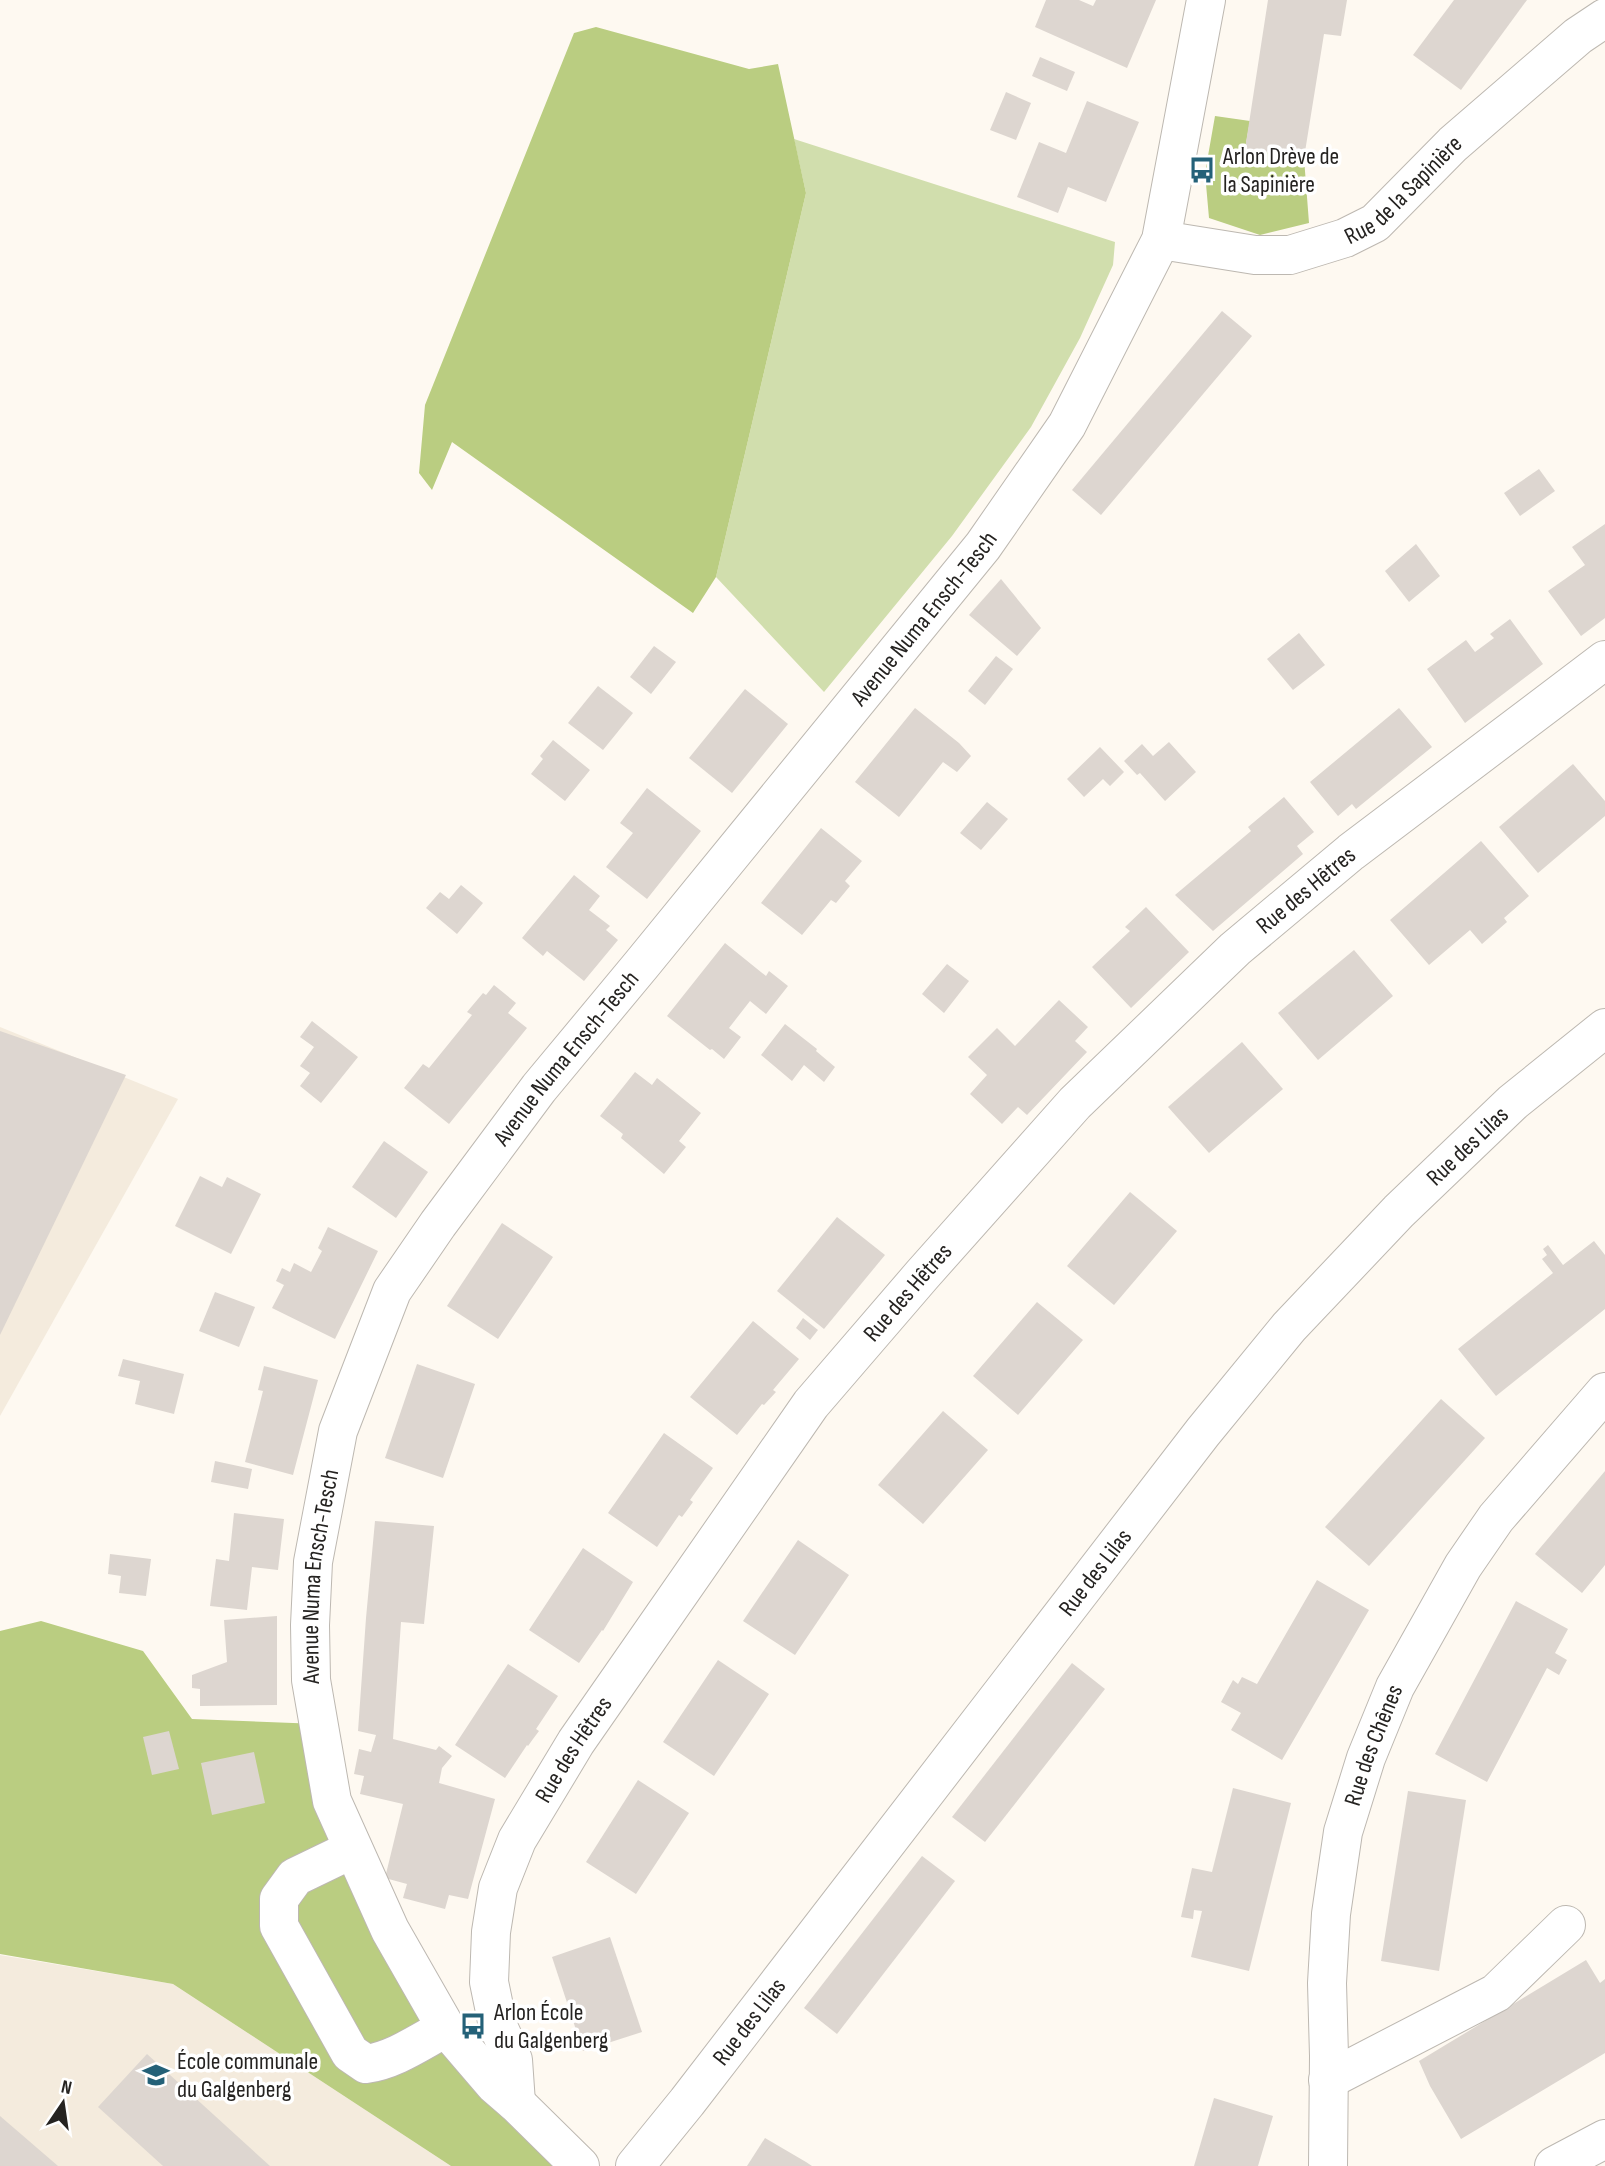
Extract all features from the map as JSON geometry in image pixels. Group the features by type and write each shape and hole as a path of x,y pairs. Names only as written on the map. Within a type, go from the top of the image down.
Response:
{"street":[{"name":"Avenue Numa Ensch-Tesch","path":"580,2166 494,2084 446,2028 390,1930 332,1801 311,1680 310,1625 313,1562 338,1431 392,1291 438,1224 538,1088 983,546 1067,425 1161,240 1206,0"},
{"name":"Rue de la Sapinière","path":"1161,240 1255,255 1290,256 1345,238 1375,223 1453,144 1578,36 1605,18"},
{"name":"Rue des Hêtres","path":"516,2103 513,2060 498,2026 489,1982 491,1932 498,1888 517,1840 576,1742 811,1405 1075,1102 1235,949 1352,852 1605,660"},
{"name":"Rue des Lilas","path":"635,2166 1203,1432 1289,1327 1399,1211 1458,1154 1513,1102 1605,1028"},
{"name":"Rue des Chênes","path":"1328,2166 1327,1983 1331,1914 1343,1832 1371,1746 1395,1687 1463,1566 1496,1518 1605,1392"},
{"path":"353,1849 295,1878 279,1899 279,1926 350,2053 366,2064 401,2052 446,2028"},
{"path":"1328,2080 1496,1993 1566,1925"},
{"path":"1554,2166 1605,2138"}],"shaded area":[{"path":"0,1027 178,1099 0,1416"},
{"name":"École communale du Galgenberg","path":"0,1955 173,1984 451,2166 0,2166"}],"green space":[{"path":"596,27 749,69 778,64 806,193 716,577 693,613 452,442 432,490 419,473 425,405 574,33"},
{"path":"1215,116 1250,121 1245,149 1304,158 1309,223 1260,235 1209,218 1205,173"},
{"path":"794,139 1115,242 1113,265 1080,338 1031,427 952,536 824,692 716,577 806,193"},
{"path":"41,1621 143,1651 192,1719 319,1724 390,1930 580,2166 451,2166 173,1984 0,1954 0,1631"}],"building":[{"path":"1046,0 1079,0 1093,6 1096,0 1156,0 1127,68 1035,27"},
{"path":"1268,0 1347,0 1341,36 1324,34 1304,158 1245,149"},
{"path":"1454,0 1527,0 1461,90 1413,55"},
{"path":"1040,57 1075,72 1067,91 1032,76"},
{"path":"1006,92 1031,103 1016,140 990,130"},
{"path":"1087,101 1139,122 1106,202 1068,187 1058,213 1017,197 1039,142 1066,153"},
{"path":"1222,311 1252,336 1101,515 1072,490"},
{"path":"1539,469 1555,491 1520,516 1504,493"},
{"path":"1605,524 1605,618 1581,636 1548,591 1585,565 1572,547"},
{"path":"1416,544 1440,576 1409,602 1385,571"},
{"path":"1001,579 1041,628 1017,656 969,615"},
{"path":"1510,619 1543,664 1465,723 1427,669 1466,640 1475,652 1494,638 1490,634"},
{"path":"1299,633 1325,665 1293,690 1267,659"},
{"path":"654,646 676,662 651,694 630,677"},
{"path":"996,656 1013,669 985,705 968,691"},
{"path":"598,686 633,713 603,750 568,723"},
{"path":"745,689 788,724 732,793 689,758"},
{"path":"915,708 971,756 957,772 943,762 899,817 855,782"},
{"path":"1399,708 1432,747 1356,809 1352,804 1338,816 1310,782"},
{"path":"553,740 590,770 565,801 531,774 543,759 540,756"},
{"path":"1169,742 1196,772 1165,801 1140,773 1137,775 1124,761 1142,744 1153,756"},
{"path":"1100,747 1124,772 1110,786 1103,779 1084,797 1067,779"},
{"path":"1573,764 1605,801 1605,816 1538,873 1499,827"},
{"path":"647,788 701,831 647,899 606,867 633,833 620,823"},
{"path":"1284,797 1314,832 1297,846 1303,854 1213,931 1175,895 1251,831 1248,827"},
{"path":"987,802 1008,819 981,850 960,833"},
{"path":"821,828 862,861 845,881 850,886 836,903 831,900 802,935 761,903"},
{"path":"1481,841 1529,896 1504,918 1507,922 1482,944 1470,930 1429,965 1390,920"},
{"path":"574,875 600,896 589,910 610,926 606,930 618,940 584,981 547,951 543,956 522,938"},
{"path":"461,885 483,903 457,934 426,908 440,892 449,899"},
{"path":"1146,907 1189,952 1131,1008 1092,967 1130,931 1125,927"},
{"path":"725,943 766,976 769,971 788,986 766,1014 750,1001 729,1028 741,1037 724,1059 667,1016"},
{"path":"1354,950 1393,996 1318,1060 1278,1013"},
{"path":"947,964 969,981 944,1013 922,994"},
{"path":"494,985 516,1003 508,1013 527,1028 449,1124 404,1088 423,1064 429,1068 472,1015 467,1012 483,993 486,995"},
{"path":"1059,1000 1088,1027 1075,1041 1087,1052 1027,1115 1018,1107 1002,1124 970,1094 987,1075 968,1057 997,1028 1015,1046"},
{"path":"312,1021 358,1057 321,1103 300,1086 310,1073 300,1066 314,1047 300,1037"},
{"path":"785,1024 835,1067 824,1082 804,1065 792,1081 761,1055"},
{"path":"0,1031 126,1075 0,1335"},
{"path":"1242,1042 1283,1089 1209,1153 1168,1107"},
{"path":"635,1072 652,1085 657,1078 701,1113 679,1141 686,1147 664,1174 621,1138 623,1134 600,1116"},
{"path":"384,1141 428,1172 396,1218 352,1187"},
{"path":"200,1176 222,1187 227,1177 261,1194 231,1254 175,1226"},
{"path":"1130,1192 1177,1231 1114,1305 1067,1266"},
{"path":"837,1217 885,1255 824,1329 777,1291"},
{"path":"502,1223 553,1257 498,1339 447,1306"},
{"path":"328,1227 378,1251 335,1339 272,1308 284,1285 276,1281 282,1268 290,1272 294,1263 311,1272 322,1251 318,1248"},
{"path":"1594,1241 1605,1255 1605,1309 1496,1396 1458,1349 1553,1273 1542,1259 1547,1255 1543,1249 1548,1245 1563,1265"},
{"path":"215,1292 255,1307 239,1347 199,1331"},
{"path":"1037,1302 1083,1340 1018,1415 973,1376"},
{"path":"803,1318 818,1330 810,1340 796,1328"},
{"path":"753,1321 799,1359 773,1390 776,1392 762,1404 737,1435 690,1397"},
{"path":"123,1359 184,1374 174,1414 135,1404 140,1381 118,1376"},
{"path":"417,1364 475,1384 443,1478 385,1458"},
{"path":"264,1366 318,1380 293,1475 245,1462 263,1391 258,1390"},
{"path":"1441,1399 1485,1438 1369,1566 1325,1527"},
{"path":"943,1411 988,1450 923,1524 878,1485"},
{"path":"664,1433 713,1468 690,1500 693,1502 682,1517 679,1515 657,1547 608,1513"},
{"path":"215,1461 252,1469 248,1489 211,1482"},
{"path":"1605,1471 1605,1565 1582,1593 1535,1554"},
{"path":"234,1513 284,1519 278,1570 252,1567 247,1610 210,1606 216,1559 229,1561"},
{"path":"375,1521 434,1526 424,1624 401,1622 393,1739 436,1750 439,1746 452,1756 442,1768 439,1783 495,1799 468,1899 449,1895 445,1909 403,1898 407,1884 385,1878 403,1804 360,1794 364,1776 354,1774 359,1749 371,1752 376,1735 358,1731"},
{"path":"798,1540 849,1575 795,1655 743,1621"},
{"path":"583,1548 633,1582 603,1631 579,1663 529,1630"},
{"path":"110,1554 151,1559 146,1596 119,1593 121,1576 108,1574"},
{"path":"1317,1580 1369,1610 1282,1760 1231,1730 1241,1713 1221,1702 1233,1680 1238,1684 1242,1677 1257,1684"},
{"path":"1516,1601 1568,1629 1555,1653 1567,1660 1559,1675 1547,1668 1487,1782 1435,1754"},
{"path":"277,1616 277,1705 200,1706 200,1689 192,1688 192,1675 227,1662 224,1620"},
{"path":"718,1660 769,1694 714,1776 663,1742"},
{"path":"1072,1663 1105,1689 985,1842 952,1817"},
{"path":"508,1664 558,1696 536,1729 539,1731 505,1778 455,1745"},
{"path":"169,1731 179,1769 152,1775 143,1737"},
{"path":"254,1752 265,1803 212,1815 201,1763"},
{"path":"638,1780 689,1813 636,1894 586,1862"},
{"path":"1233,1788 1291,1803 1249,1971 1191,1957 1202,1911 1194,1910 1193,1919 1181,1917 1192,1868 1212,1872"},
{"path":"1408,1791 1466,1800 1439,1971 1381,1961"},
{"path":"922,1856 955,1881 837,2034 804,2008"},
{"path":"610,1937 642,2032 583,2051 552,1957"},
{"path":"1586,1960 1600,1983 1605,1979 1605,2053 1461,2139 1430,2086 1419,2061"},
{"path":"147,2054 270,2166 163,2166 98,2107"},
{"path":"1214,2098 1273,2116 1258,2166 1194,2166"},
{"path":"0,2116 58,2166 0,2166"},
{"path":"765,2138 806,2162 812,2166 747,2166"}],"place":[{"name":"Arlon Drève de la Sapinière","path":"1202,170"},
{"name":"Arlon École du Galgenberg","path":"473,2026"},
{"name":"École communale du Galgenberg","path":"156,2075"}]}
